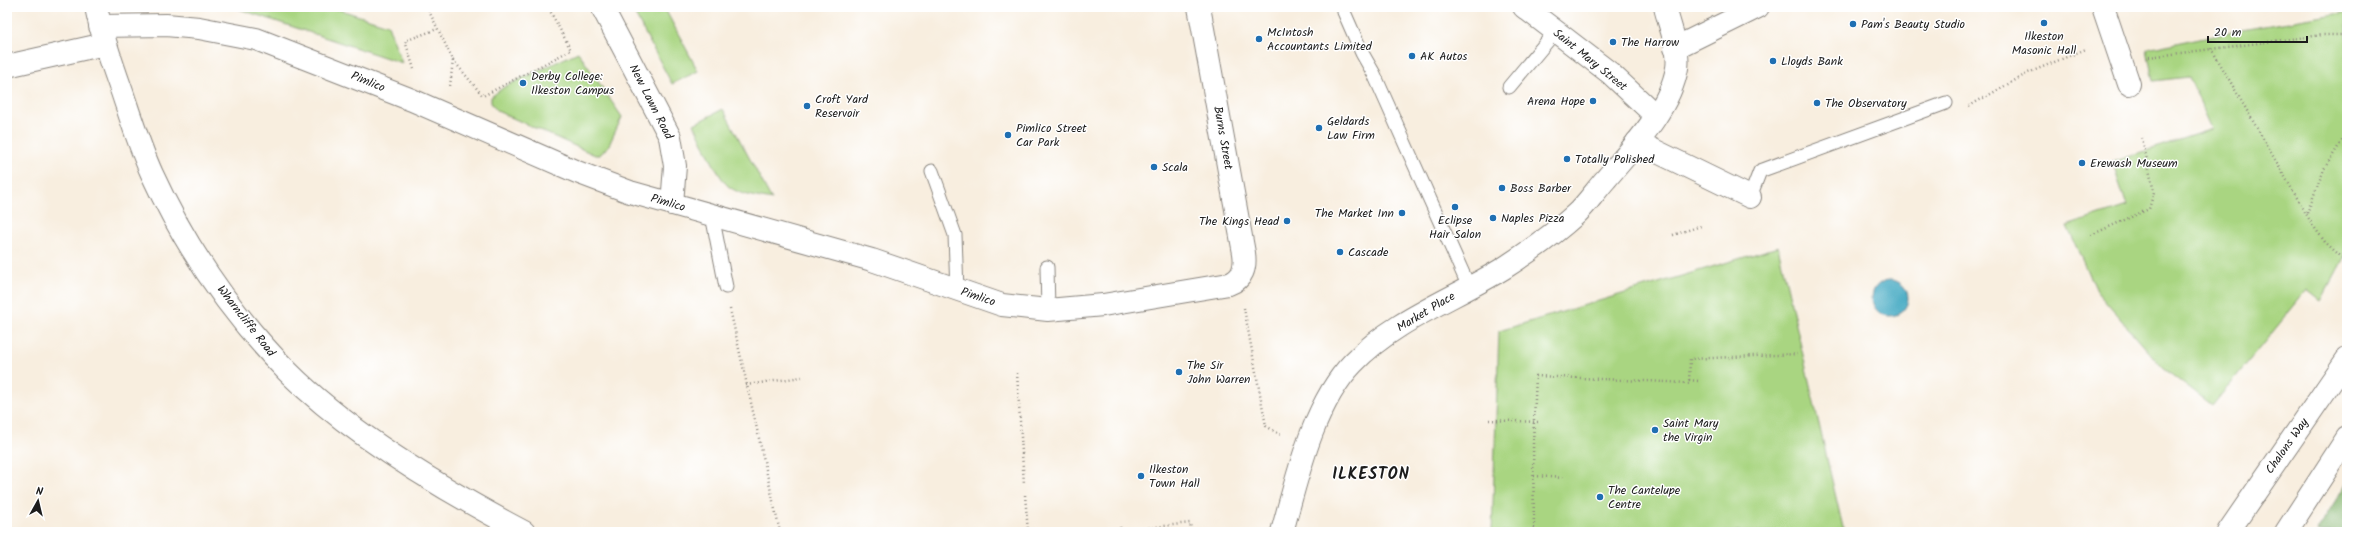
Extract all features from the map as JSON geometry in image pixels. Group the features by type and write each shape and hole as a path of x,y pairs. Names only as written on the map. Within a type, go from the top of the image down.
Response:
{"street":[{"name":"New Lawn Road","path":"602,7 670,137 675,166 672,204"},
{"name":"Burns Street","path":"1199,7 1244,253 1244,269"},
{"name":"Saint Mary Street","path":"1524,7 1610,73 1655,115"},
{"name":"Market Place","path":"1282,532 1305,450 1334,387 1353,362 1380,340 1503,268 1578,212 1637,142 1672,87 1677,61 1665,7"},
{"path":"1675,48 1758,7"},
{"path":"2102,7 2129,84"},
{"name":"Pimlico","path":"7,66 101,26 166,25 199,28 256,39 412,100 577,172 672,204 872,260 957,291 1002,305 1048,310 1103,305 1229,284 1237,281 1244,269"},
{"name":"Wharncliffe Road","path":"101,26 138,139 172,215 201,263 262,343 311,393 365,434 457,495 524,532"},
{"path":"1637,142 1750,197"},
{"name":"Chalons Way","path":"2228,532 2347,359"},
{"path":"2286,532 2347,438"}],"lane":[{"path":"1344,12 1362,53 1374,74 1469,287"},
{"path":"1509,87 1563,38"},
{"path":"1750,197 1760,171 1946,103"},
{"path":"932,171 955,235 957,291"},
{"path":"712,215 726,287"},
{"path":"1047,267 1048,310"}],"path":[{"path":"426,7 453,60 483,96 571,50 548,7"},
{"path":"415,73 405,42 437,29"},
{"path":"2122,62 2212,48 2322,34 2347,35"},
{"path":"2212,48 2325,242 2347,262"},
{"path":"450,94 453,60"},
{"path":"2307,213 2324,170 2347,133"},
{"path":"2091,235 2149,209 2154,192 2142,138"},
{"path":"1673,235 1701,226"},
{"path":"726,287 746,385 780,532"},
{"path":"1243,304 1266,426 1305,450"},
{"path":"1534,532 1534,422 1536,376 1689,383 1690,359 1797,354"},
{"path":"1017,373 1024,484"},
{"path":"746,385 802,378"},
{"path":"1689,380 1699,381"},
{"path":"1490,420 1539,422"},
{"path":"1534,476 1564,478"},
{"path":"1025,495 1028,532"},
{"path":"1120,528 1121,531 1190,523 1190,530"}],"green space":[{"path":"233,7 331,7 388,25 402,63"},
{"path":"631,7 664,7 698,71 672,84"},
{"path":"2347,12 2347,252 2321,301 2307,290 2212,406 2163,368 2096,291 2067,226 2127,206 2112,162 2212,129 2189,77 2153,81 2147,49 2224,33"},
{"path":"578,52 622,117 609,145 600,155 595,155 497,111 491,103 491,97 504,87"},
{"path":"723,109 772,200 738,192 732,189 723,181 714,165 694,124"},
{"path":"1778,247 1844,532 1492,532 1499,331"},
{"path":"2347,482 2347,532 2316,532"}],"water":[{"path":"1894,280 1903,285 1907,291 1907,305 1903,311 1894,316 1886,316 1877,311 1873,305 1872,294 1877,285 1883,281"}],"place":[{"name":"Ilkeston Masonic Hall","path":"2044,23"},
{"name":"Pam's Beauty Studio","path":"1853,24"},
{"name":"McIntosh Accountants Limited","path":"1259,39"},
{"name":"The Harrow","path":"1613,42"},
{"name":"AK Autos","path":"1412,56"},
{"name":"Lloyds Bank","path":"1773,61"},
{"name":"Derby College: Ilkeston Campus","path":"523,83"},
{"name":"Arena Hope","path":"1593,101"},
{"name":"The Observatory","path":"1817,103"},
{"name":"Croft Yard Reservoir","path":"807,106"},
{"name":"Geldards Law Firm","path":"1319,128"},
{"name":"Pimlico Street Car Park","path":"1008,135"},
{"name":"Totally Polished","path":"1567,159"},
{"name":"Erewash Museum","path":"2082,163"},
{"name":"Scala","path":"1154,167"},
{"name":"Boss Barber","path":"1502,188"},
{"name":"Eclipse Hair Salon","path":"1455,207"},
{"name":"The Market Inn","path":"1402,213"},
{"name":"Naples Pizza","path":"1493,218"},
{"name":"The Kings Head","path":"1287,221"},
{"name":"Cascade","path":"1340,252"},
{"name":"The Sir John Warren","path":"1179,372"},
{"name":"Saint Mary the Virgin","path":"1655,430"},
{"name":"Ilkeston Town Hall","path":"1141,476"},
{"name":"The Cantelupe Centre","path":"1600,497"}],"district":[{"name":"ILKESTON","path":"1371,474"}]}
